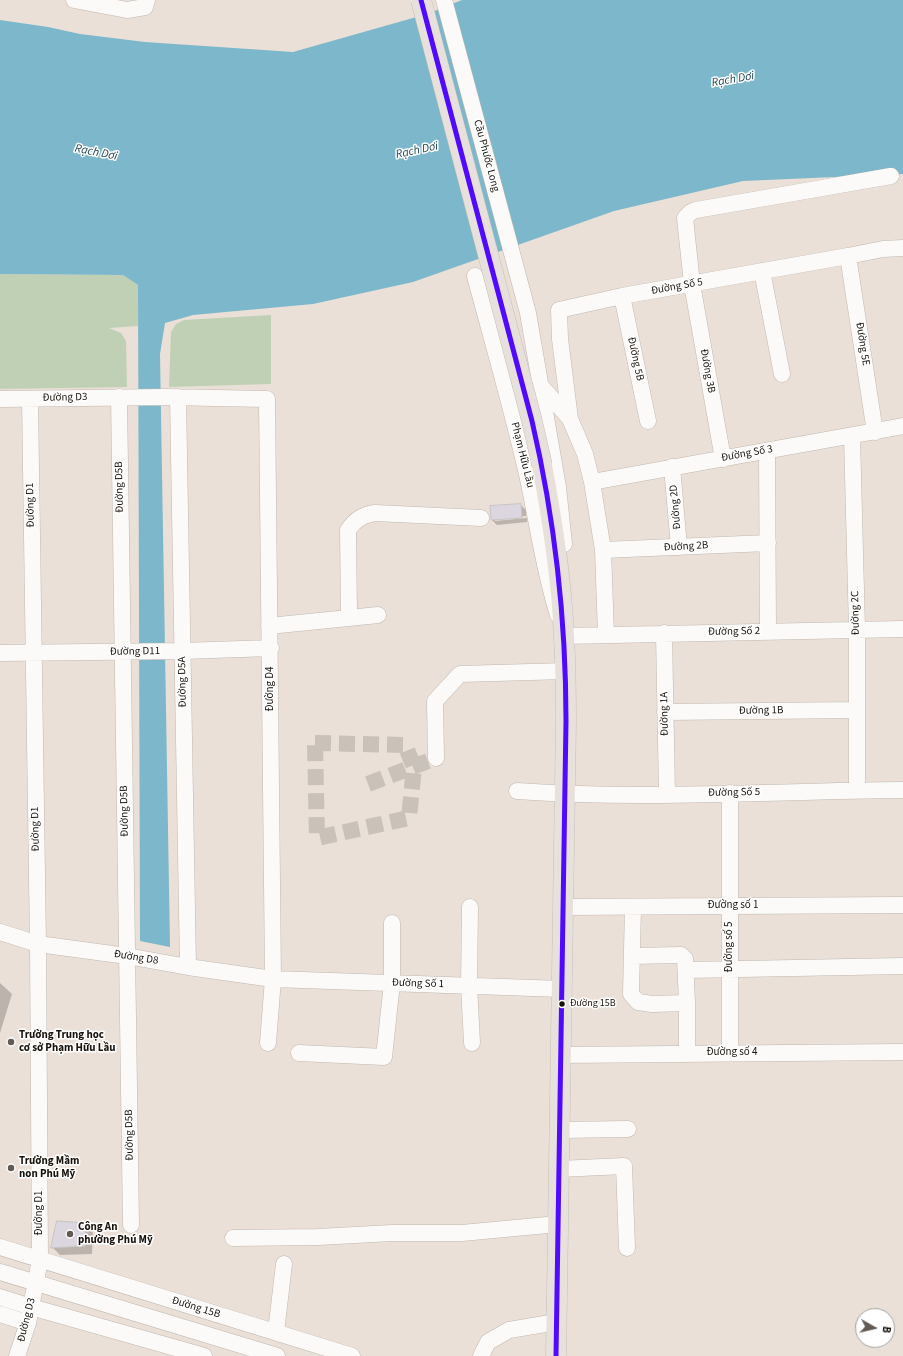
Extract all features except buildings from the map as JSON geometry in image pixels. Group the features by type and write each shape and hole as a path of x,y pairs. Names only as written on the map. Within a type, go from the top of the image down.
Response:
{"main road":[{"name":"Phạm Hữu Lầu","path":"421,0 532,421 542,465 556,552 566,671 556,1356"}],"street":[{"path":"74,0 127,10 145,7 147,0"},
{"name":"Cầu Phước Long","path":"444,0 529,316"},
{"name":"Đường 3B","path":"723,459 692,284 685,218 692,212 891,176"},
{"name":"Đường Số 5","path":"570,419 560,340 559,310 622,296 883,249 903,248"},
{"name":"Đường 5E","path":"848,256 875,432"},
{"path":"762,272 782,374"},
{"name":"Phạm Hữu Lầu","path":"475,276 535,510 548,587 564,636"},
{"name":"Đường 5B","path":"622,296 648,421"},
{"path":"490,331 529,316"},
{"name":"Phạm Hữu Lầu","path":"529,316 558,487 562,525 566,599 564,636"},
{"path":"542,387 570,419 585,454 592,482 603,550 606,635"},
{"name":"Đường D5B","path":"124,397 127,652 127,956 131,1225"},
{"name":"Đường D3","path":"0,399 172,397"},
{"name":"Đường D4","path":"172,397 267,399 269,626 271,648 273,979 268,1043"},
{"name":"Đường D5A","path":"172,397 174,651 188,967"},
{"name":"Đường D1","path":"30,398 38,944 40,1260 36,1283"},
{"name":"Đường Số 3","path":"592,482 903,426"},
{"name":"Đường 2C","path":"852,436 857,630 857,790"},
{"path":"767,451 768,631"},
{"name":"Đường 2D","path":"672,467 679,547"},
{"path":"348,618 348,530 352,523 367,514 375,513 481,518"},
{"name":"Đường 2B","path":"603,550 768,543"},
{"path":"269,626 378,615"},
{"name":"Đường Số 2","path":"564,636 903,629"},
{"name":"Đường 1A","path":"664,633 667,795"},
{"name":"Đường D11","path":"0,653 127,652 271,648"},
{"path":"436,758 435,700 460,674 566,671"},
{"name":"Đường 1B","path":"666,712 857,710"},
{"name":"Đường Số 5","path":"517,791 565,794 667,795 903,790"},
{"name":"Đường số 5","path":"730,793 730,1053"},
{"name":"Đường số 1","path":"563,907 903,905"},
{"path":"470,907 472,1043"},
{"path":"633,907 631,994 638,1002 652,1004 687,1003"},
{"path":"299,1053 384,1057 392,983 392,923"},
{"name":"Đường D8","path":"0,932 38,944 127,956 188,967 273,979"},
{"path":"632,956 681,954 685,959 687,1053"},
{"path":"686,970 903,966"},
{"name":"Đường Số 1","path":"273,979 562,989"},
{"name":"Đường số 4","path":"561,1055 903,1052"},
{"path":"560,1130 628,1129"},
{"path":"559,1169 624,1166 627,1248"},
{"path":"233,1238 318,1237 392,1233 462,1233 558,1224"},
{"name":"Đường 15B","path":"0,1247 352,1356"},
{"path":"276,1332 284,1264"},
{"name":"Đường 15B","path":"0,1272 277,1356"},
{"name":"Đường D3","path":"17,1356 28,1323 36,1283"},
{"path":"0,1298 204,1356"},
{"path":"0,1314 28,1323"},
{"path":"481,1356 488,1342 509,1330 557,1322"}],"green space":[{"path":"0,274 123,275 138,285 138,326 109,328 121,333 126,341 127,387 0,389"},
{"path":"271,315 271,384 169,387 171,332 176,324 184,320"}],"water":[{"name":"Rạch Dơi","path":"462,0 903,0 903,174 743,181 614,211 413,282 313,304 193,315 165,323 160,354 170,947 140,941 138,285 123,275 0,274 0,20 48,27 80,34 145,42 293,52 427,14"}],"tunnel":[{"path":"315,743 405,745 414,767 409,818 317,838 315,743"},
{"path":"368,784 436,758"}],"transit line":[{"path":"421,0 532,421 547,495 558,570 564,645 566,721 556,1356"}],"place":[{"name":"Đường 15B","path":"562,1004"},
{"name":"Trường Trung học cơ sở Phạm Hữu Lầu","path":"11,1042"},
{"name":"Trường Mầm non Phú Mỹ","path":"11,1168"},
{"name":"Công An phường Phú Mỹ","path":"70,1234"}]}
